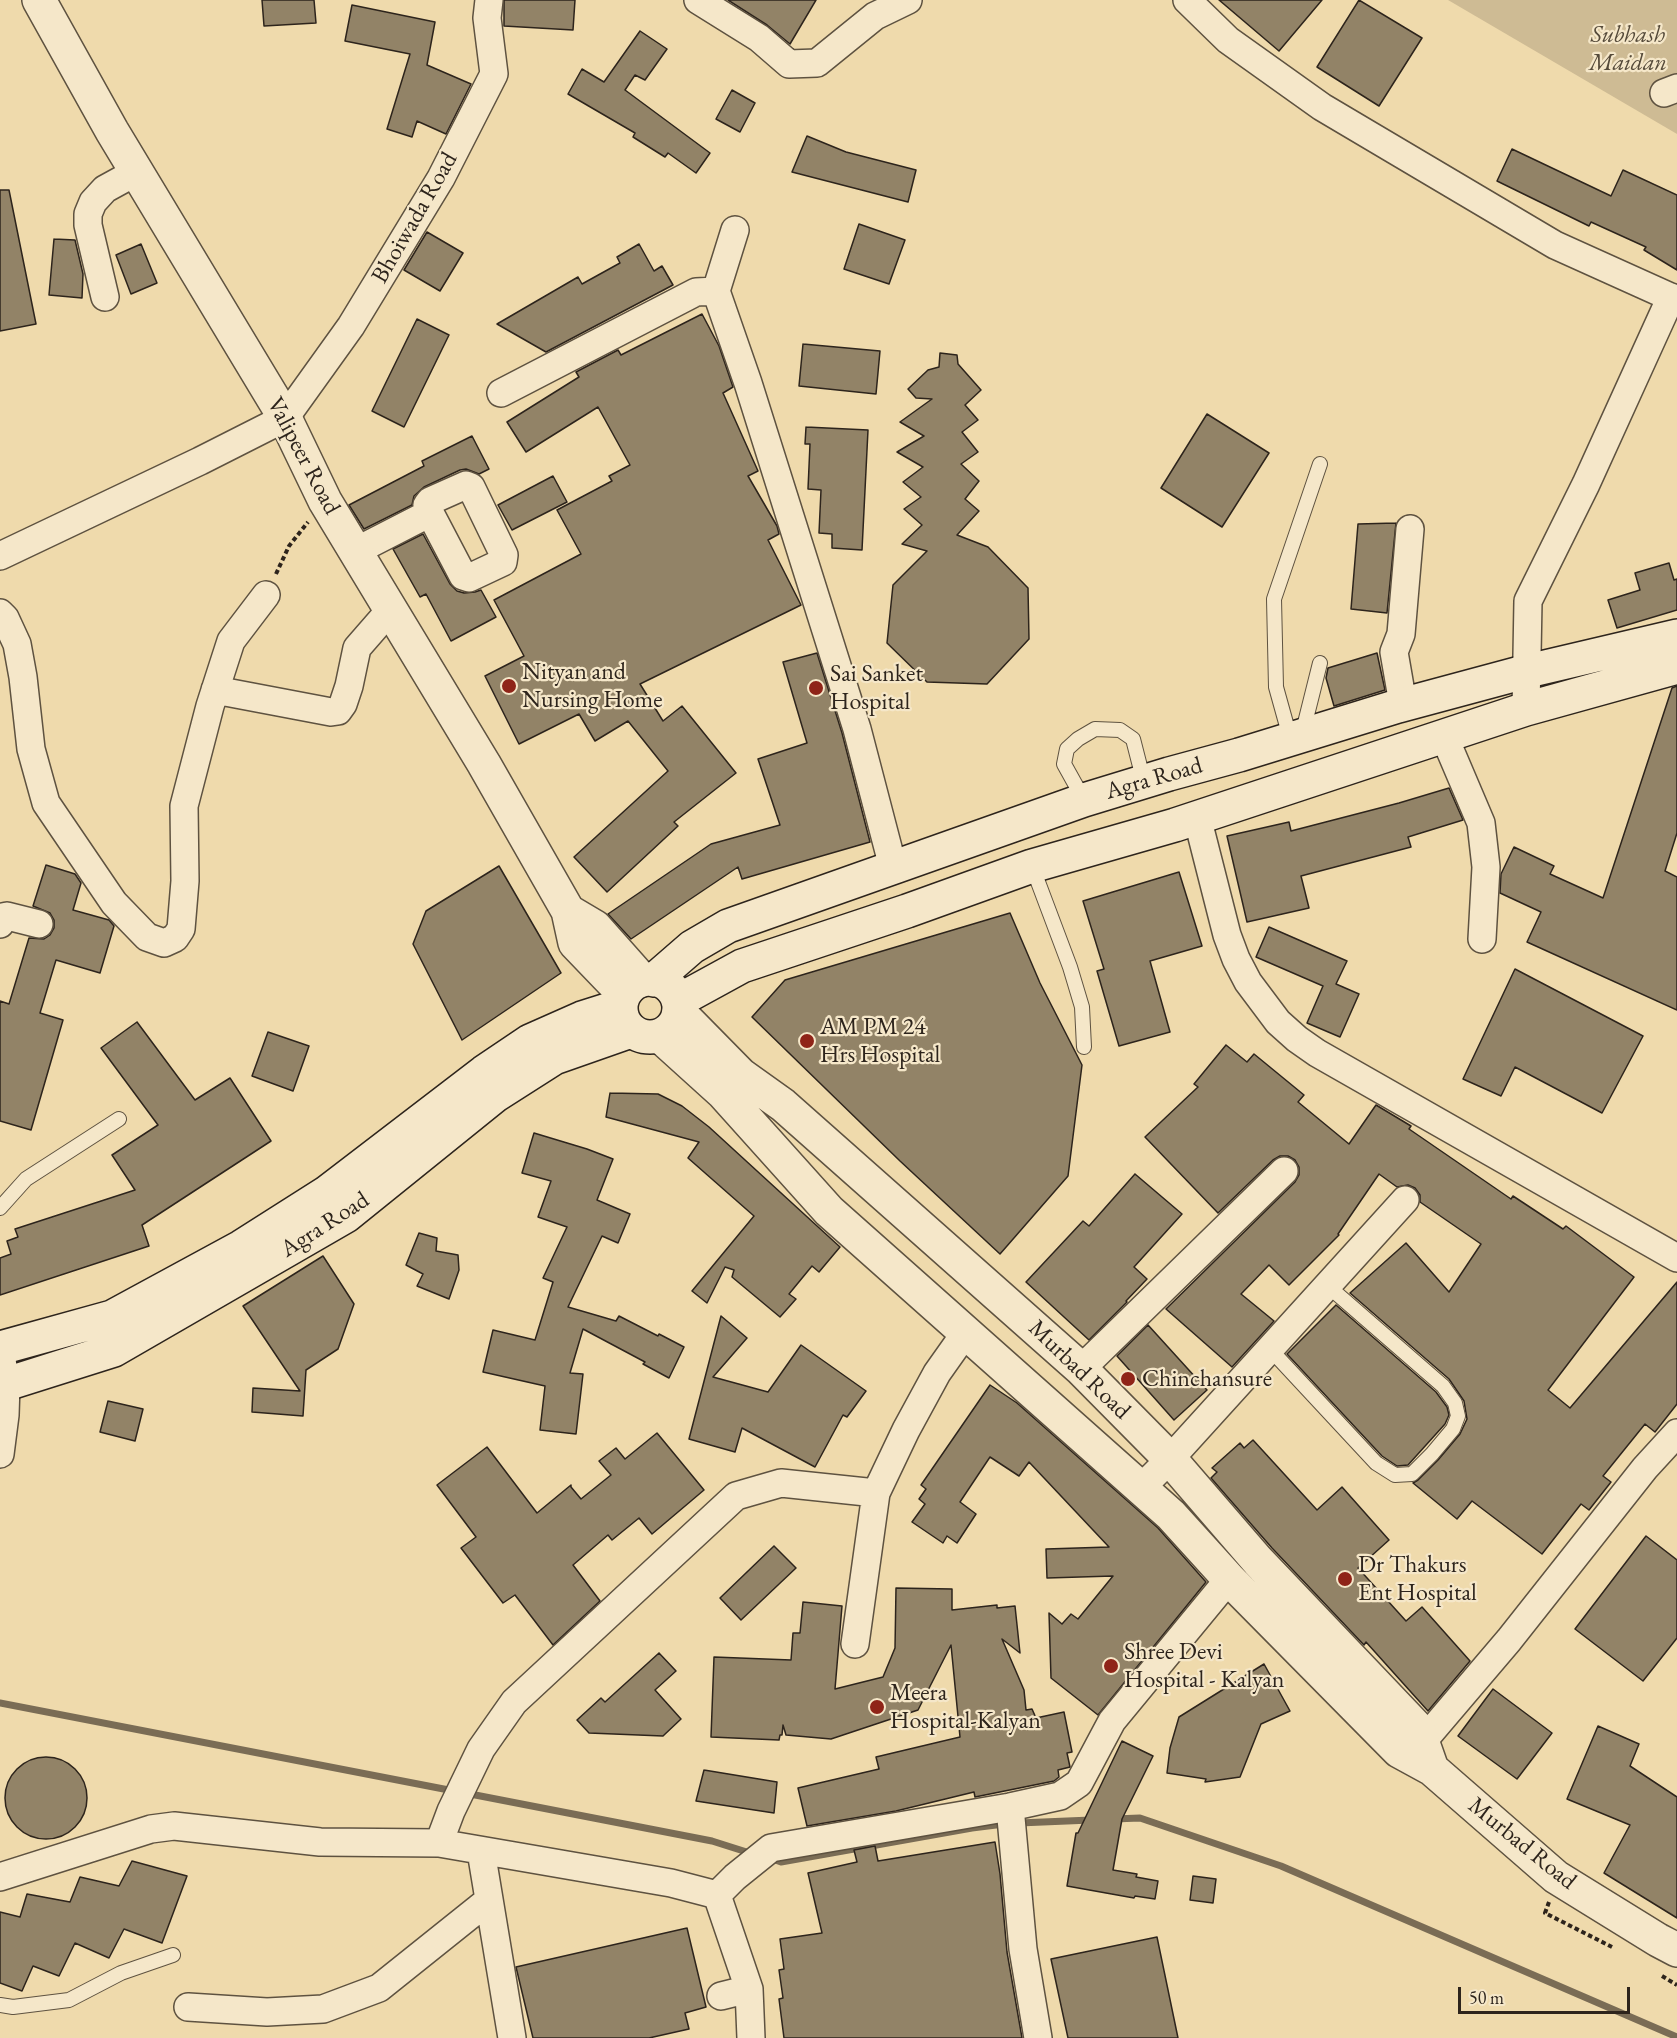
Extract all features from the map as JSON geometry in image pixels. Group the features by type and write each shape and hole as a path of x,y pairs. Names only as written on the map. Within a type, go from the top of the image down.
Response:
{"main road":[{"name":"Valipeer Road","path":"39,0 111,131 285,418 325,501 484,764 568,911 595,927 649,1005"},
{"name":"Agra Road","path":"0,1348 112,1317 241,1247 326,1192 484,1072 530,1041 582,1018 649,1005 692,947 728,926 1084,800 1403,704 1528,671 1677,636"},
{"name":"Agra Road","path":"3,1385 114,1350 346,1216 496,1095 554,1058 649,1005 742,966 875,923 1032,866 1175,825 1526,709 1677,667"},
{"name":"Murbad Road","path":"649,1005 723,1093 829,1210 1171,1515 1229,1579 1399,1751 1421,1756 1556,1877 1677,1950"},
{"name":"Murbad Road","path":"649,1005 791,1113 1081,1369 1170,1459 1258,1561 1418,1730 1421,1756"}],"street":[{"name":"Bhoiwada Road","path":"285,418 351,326 441,178 494,74 488,18 489,0"},
{"path":"698,0 759,38 789,64 818,63 875,16 908,0"},
{"path":"1187,0 1228,40 1323,107 1555,245 1674,299 1528,601 1526,709"},
{"path":"105,297 88,225 88,214 93,202 105,189 136,172"},
{"path":"735,230 716,291 748,383 857,729 893,867"},
{"path":"501,393 696,292 716,291"},
{"path":"0,556 285,418"},
{"path":"356,551 430,513"},
{"path":"1403,704 1395,652 1401,634 1410,529"},
{"path":"0,613 5,618 17,644 31,749 46,803 114,903 147,937 165,943 175,938 181,929 185,881 184,806 215,690 231,641 266,596"},
{"path":"215,690 331,712 338,711 349,686 357,648 391,609"},
{"path":"1443,736 1481,823 1486,867 1482,939"},
{"path":"1197,817 1227,935 1236,959 1262,1003 1285,1028 1317,1053 1677,1258"},
{"path":"0,924 3,917 7,916 39,924"},
{"path":"1081,1369 1284,1171"},
{"path":"1141,1488 1270,1350 1405,1200"},
{"path":"855,1644 876,1493 937,1373 966,1332"},
{"path":"0,1348 5,1415 0,1454"},
{"path":"1421,1756 1645,1468 1677,1433"},
{"path":"439,1843 451,1811 481,1749 514,1702 736,1496 781,1483 876,1493"},
{"path":"0,1877 151,1829 174,1826 320,1842 439,1843 671,1883 726,1886 771,1848 1010,1807 1059,1796 1079,1783 1112,1722 1229,1579"},
{"path":"1010,1807 1023,1949 1038,2038"},
{"path":"481,1851 512,2038"},
{"path":"726,1886 749,1989 751,2038"},
{"path":"188,2007 267,2012 323,2009 379,1988 489,1900"},
{"path":"720,1996 749,1989"}],"lane":[{"path":"1320,464 1274,599 1276,687 1286,723 1299,736 1305,723 1320,663"},
{"path":"1084,800 1064,764 1067,749 1095,729 1120,730 1133,739 1144,782"},
{"path":"1032,866 1070,967 1082,1007 1084,1047"},
{"path":"0,1208 26,1179 119,1119"},
{"path":"1270,1350 1376,1463 1395,1474 1412,1474 1432,1454 1453,1429 1458,1416 1455,1403 1443,1386 1328,1286"},
{"path":"0,2005 13,2007 69,2000 121,1974 173,1956"}],"path":[{"path":"266,596 290,546 325,501"}],"green space":[{"name":"Subhash Maidan","path":"1448,0 1677,0 1677,134"}],"building":[{"path":"262,0 314,0 316,23 264,26"},
{"path":"504,0 575,0 573,30 504,26"},
{"path":"728,0 816,0 790,44 767,25"},
{"path":"1219,0 1322,0 1279,51"},
{"path":"1359,0 1422,38 1379,106 1317,67"},
{"path":"352,5 435,22 427,65 471,84 446,134 417,121 412,137 387,129 410,54 345,41"},
{"path":"640,31 667,49 645,80 635,75 625,90 710,153 696,173 668,153 665,157 633,137 635,133 568,94 582,69 604,82"},
{"path":"732,90 755,103 740,132 716,119"},
{"path":"807,136 846,152 916,170 908,202 792,172"},
{"path":"1512,149 1611,196 1623,170 1677,195 1677,270 1644,250 1646,247 1591,222 1589,226 1497,181"},
{"path":"0,190 9,190 36,324 0,331"},
{"path":"859,224 905,240 889,284 844,269"},
{"path":"427,232 463,253 440,291 404,270"},
{"path":"54,239 75,240 83,274 82,298 49,295"},
{"path":"141,244 157,283 131,294 116,255"},
{"path":"639,244 654,271 662,266 673,285 546,352 497,324 578,277 582,284 620,263 617,257"},
{"path":"702,314 719,346 733,387 723,393 758,471 748,476 777,526 779,534 768,540 801,605 640,684 663,721 682,706 736,773 674,822 678,826 607,892 574,857 668,771 628,721 595,741 579,714 519,744 485,676 524,656 494,600 581,554 557,510 612,481 609,476 630,465 598,407 526,452 507,422 579,377 576,372 618,350 621,355"},
{"path":"417,319 449,335 404,427 372,411"},
{"path":"803,344 880,351 876,394 799,386"},
{"path":"940,353 957,355 958,364 981,390 965,405 978,420 962,432 978,452 961,464 979,481 965,499 979,511 957,535 988,547 1028,588 1029,639 987,684 927,682 887,643 893,585 927,551 902,544 922,525 904,509 921,497 903,482 923,467 897,452 924,436 900,422 932,399 916,398 908,389 928,370 939,367"},
{"path":"1207,414 1269,453 1222,527 1161,488"},
{"path":"806,427 868,430 862,550 832,548 832,534 819,533 821,490 808,489 810,444 805,444"},
{"path":"472,436 489,469 479,474 466,469 460,470 424,487 414,496 412,505 364,529 349,505 424,466 422,461"},
{"path":"553,476 567,502 512,530 498,505"},
{"path":"1396,523 1387,613 1351,609 1358,524"},
{"path":"423,534 450,584 457,591 464,593 481,590 496,617 451,641 426,594 420,597 393,549"},
{"path":"1669,563 1674,580 1677,579 1677,610 1617,628 1608,600 1640,590 1635,573"},
{"path":"817,653 842,733 870,842 742,879 738,867 631,939 608,914 711,844 780,825 758,759 807,743 783,662"},
{"path":"1377,653 1385,690 1334,706 1326,678 1328,668"},
{"path":"1677,686 1677,833 1665,871 1677,877 1677,1010 1527,942 1541,912 1500,893 1501,874 1514,847 1554,866 1550,874 1603,898 1672,688"},
{"path":"1449,788 1463,820 1408,837 1411,847 1301,876 1309,908 1247,922 1227,836 1289,822 1291,831"},
{"path":"46,865 75,874 81,883 73,910 109,920 114,926 100,973 56,960 40,1013 63,1020 31,1130 0,1121 0,1001 9,1004 29,938 44,939 54,928 54,920 50,913 33,906"},
{"path":"499,866 561,973 462,1040 413,944 426,911"},
{"path":"1179,872 1202,946 1150,961 1170,1032 1119,1046 1097,971 1104,969 1083,901"},
{"path":"1010,913 1040,983 1082,1065 1068,1176 1000,1254 900,1161 752,1017 785,980"},
{"path":"1269,927 1347,961 1336,984 1359,994 1340,1037 1307,1023 1323,986 1256,957"},
{"path":"1515,969 1643,1036 1602,1113 1515,1067 1501,1096 1463,1079"},
{"path":"137,1022 195,1100 230,1078 271,1141 142,1225 149,1246 0,1295 0,1258 11,1254 7,1241 18,1237 15,1229 135,1190 112,1155 158,1125 101,1048"},
{"path":"268,1032 309,1046 293,1091 252,1076"},
{"path":"1226,1045 1247,1062 1254,1054 1304,1095 1298,1102 1349,1144 1376,1105 1411,1126 1409,1129 1511,1199 1513,1196 1563,1229 1566,1226 1634,1277 1548,1390 1570,1408 1677,1282 1677,1404 1655,1432 1645,1424 1603,1476 1611,1482 1589,1510 1581,1504 1542,1554 1472,1501 1457,1519 1413,1483 1438,1460 1460,1434 1467,1419 1464,1401 1449,1379 1350,1293 1406,1243 1449,1292 1481,1244 1420,1202 1420,1195 1415,1188 1408,1185 1397,1187 1379,1174 1339,1235 1289,1285 1269,1265 1241,1294 1274,1321 1232,1367 1166,1309 1295,1182 1299,1175 1299,1167 1295,1160 1288,1156 1280,1156 1218,1213 1145,1137 1198,1087 1194,1084"},
{"path":"610,1093 658,1094 682,1106 709,1127 840,1247 819,1272 812,1266 789,1294 796,1299 780,1317 732,1277 734,1270 725,1267 707,1303 692,1291 754,1216 688,1158 699,1142 606,1117"},
{"path":"534,1133 613,1159 597,1200 630,1214 618,1243 602,1236 568,1307 616,1321 619,1316 684,1347 669,1378 643,1364 645,1362 583,1329 570,1373 583,1374 576,1434 540,1430 545,1386 483,1372 493,1330 535,1340 553,1282 543,1278 567,1227 538,1217 551,1181 522,1173"},
{"path":"1135,1174 1182,1214 1134,1267 1147,1279 1089,1340 1026,1282 1083,1221 1089,1226"},
{"path":"419,1233 437,1238 436,1251 458,1255 459,1270 449,1299 417,1286 423,1274 406,1265"},
{"path":"323,1256 354,1304 338,1349 306,1370 303,1416 252,1412 253,1388 300,1391 243,1306"},
{"path":"1336,1305 1436,1392 1447,1407 1449,1415 1445,1424 1408,1465 1397,1466 1382,1456 1287,1354"},
{"path":"721,1316 747,1338 713,1377 768,1392 801,1345 866,1391 847,1417 843,1415 815,1467 742,1428 735,1452 689,1439"},
{"path":"1148,1325 1207,1390 1174,1420 1117,1356"},
{"path":"990,1385 1017,1403 1158,1528 1206,1582 1098,1715 1051,1678 1049,1613 1062,1624 1071,1614 1078,1619 1113,1576 1047,1578 1046,1549 1109,1547 1029,1462 1019,1476 990,1457 960,1502 976,1514 957,1543 947,1536 943,1543 912,1522 925,1504 919,1499 926,1489 921,1485"},
{"path":"108,1401 143,1409 135,1441 100,1432"},
{"path":"657,1433 704,1490 652,1534 639,1518 612,1540 608,1535 573,1565 600,1601 553,1645 515,1595 503,1603 461,1548 476,1537 437,1485 487,1447 537,1513 571,1485 581,1499 611,1475 599,1461 616,1448 625,1459"},
{"path":"1253,1440 1317,1510 1342,1487 1389,1540 1358,1568 1406,1621 1422,1607 1470,1661 1428,1711 1366,1642 1364,1645 1272,1548 1211,1478 1217,1472 1212,1468 1240,1443 1244,1448"},
{"path":"1646,1536 1677,1560 1677,1638 1643,1681 1575,1629"},
{"path":"774,1546 796,1568 741,1620 720,1598"},
{"path":"896,1588 952,1589 952,1610 997,1605 997,1608 1015,1606 1020,1653 1002,1639 1024,1690 1026,1710 1032,1709 1036,1718 1064,1712 1072,1752 1067,1753 1070,1767 1058,1770 1059,1777 1054,1781 975,1797 974,1792 896,1811 807,1826 798,1788 879,1769 876,1757 960,1737 951,1645 918,1710 831,1739 786,1735 783,1725 779,1740 711,1737 714,1657 791,1660 793,1633 800,1633 803,1602 842,1606 835,1689 883,1677 895,1648"},
{"path":"659,1653 676,1671 655,1690 681,1719 663,1736 589,1733 577,1720 601,1698 605,1702"},
{"path":"1264,1664 1290,1711 1261,1724 1240,1777 1205,1782 1206,1779 1167,1773 1170,1748 1179,1717"},
{"path":"1493,1689 1552,1733 1517,1779 1458,1736"},
{"path":"1598,1726 1639,1744 1630,1766 1677,1797 1677,1918 1604,1873 1630,1825 1567,1799"},
{"path":"1122,1741 1153,1756 1122,1819 1113,1870 1137,1874 1136,1877 1158,1881 1155,1899 1135,1896 1134,1898 1067,1886 1076,1833"},
{"path":"46,1757 62,1760 75,1769 84,1782 87,1798 84,1814 75,1827 62,1836 46,1839 30,1836 17,1827 8,1814 5,1798 8,1782 17,1769 30,1760"},
{"path":"704,1770 777,1782 774,1813 696,1801"},
{"path":"995,1842 1007,1952 1022,2038 784,2038 779,1999 783,1998 779,1970 784,1969 780,1939 822,1933 808,1873 857,1862 854,1850 875,1846 878,1861"},
{"path":"132,1861 187,1876 162,1943 124,1929 109,1958 75,1943 59,1976 33,1966 22,1991 0,1983 0,1912 20,1917 27,1894 70,1902 80,1877 119,1886"},
{"path":"1193,1876 1216,1879 1213,1903 1190,1900"},
{"path":"687,1928 706,2007 685,2013 689,2029 649,2038 533,2038 516,1967"},
{"path":"1157,1937 1178,2038 1068,2038 1051,1959"}],"waterway":[{"path":"0,1703 454,1791"},
{"path":"465,1793 712,1841 753,1854"},
{"path":"1114,1819 1140,1818 1281,1866 1677,2037"},
{"path":"1019,1823 1091,1820"},
{"path":"770,1858 781,1862 1004,1824"}],"place":[{"name":"Nityan and Nursing Home","path":"509,686"},
{"name":"Sai Sanket Hospital","path":"816,688"},
{"name":"AM PM 24 Hrs Hospital","path":"807,1041"},
{"name":"Chinchansure","path":"1128,1379"},
{"name":"Dr Thakurs Ent Hospital","path":"1345,1579"},
{"name":"Shree Devi Hospital - Kalyan","path":"1111,1666"},
{"name":"Meera Hospital-Kalyan","path":"877,1707"}]}
